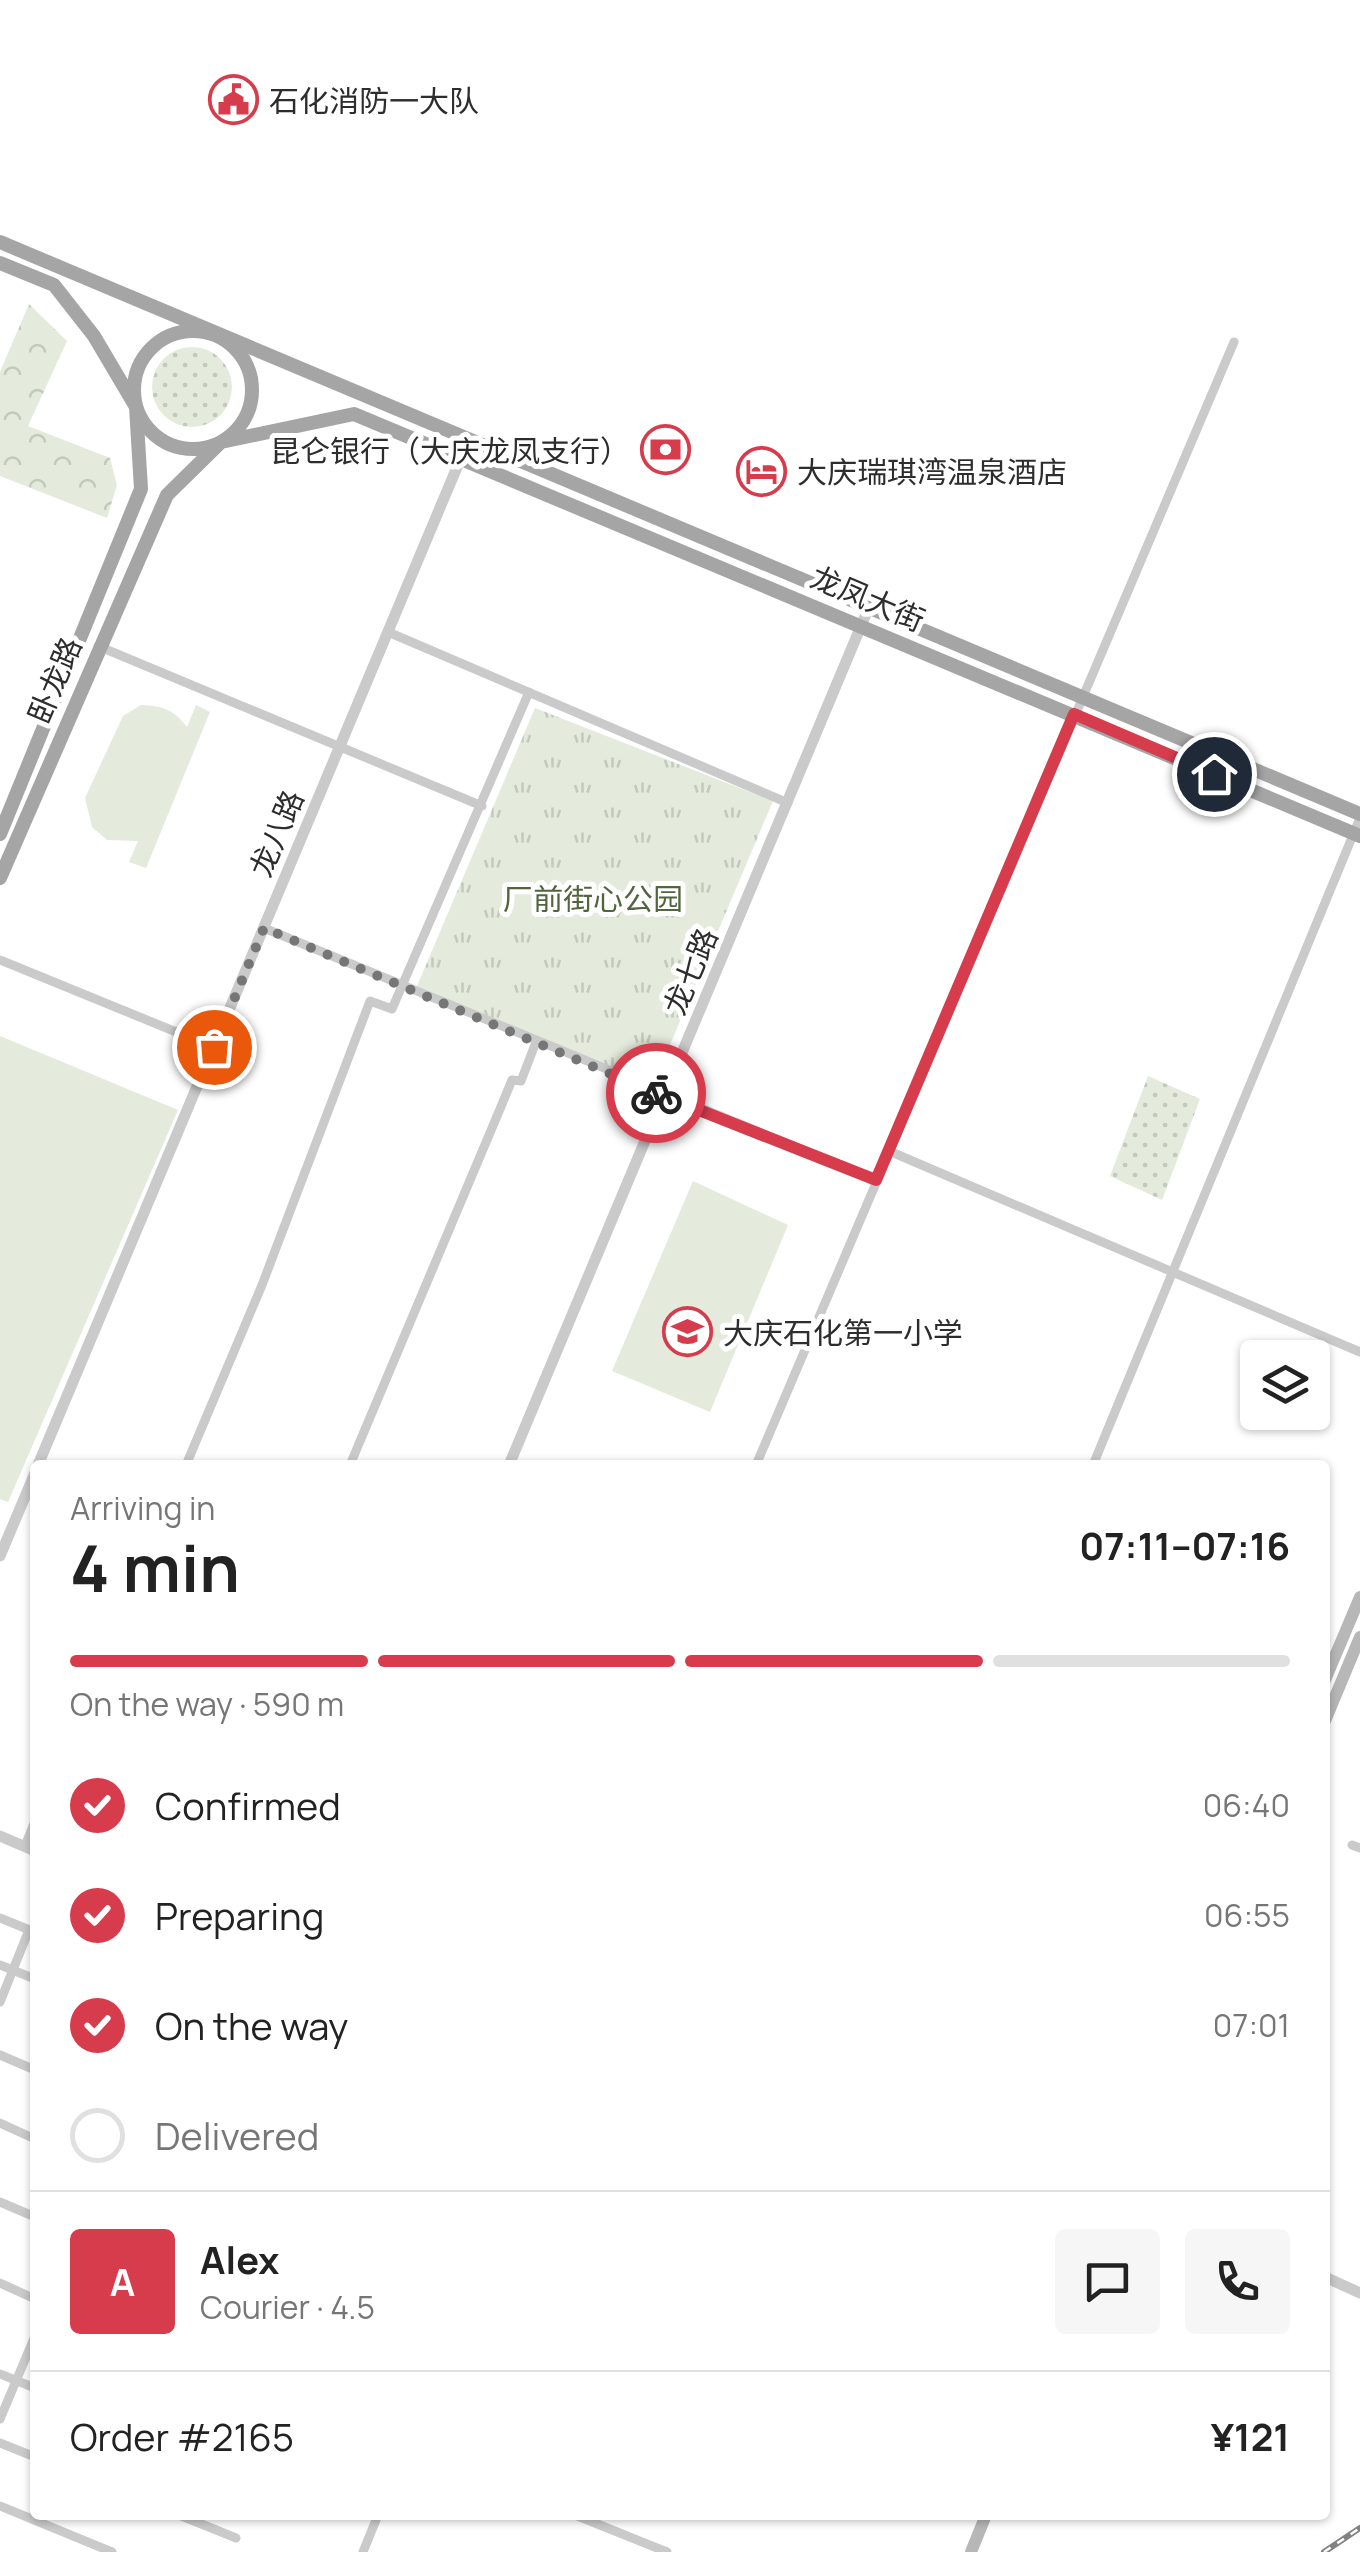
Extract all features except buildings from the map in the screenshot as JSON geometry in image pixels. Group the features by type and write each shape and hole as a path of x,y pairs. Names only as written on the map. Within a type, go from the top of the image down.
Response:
{"main road":[{"name":"龙凤大街","path":"0,242 1360,816"},
{"path":"0,263 54,285 94,336 144,422 170,444 205,448 222,442 247,414 252,396 244,360 216,335 184,331 154,345 136,373 136,406"},
{"name":"卧龙路","path":"0,834 141,489 136,406"},
{"name":"龙凤大街","path":"222,442 354,414 1356,835"},
{"name":"卧龙路","path":"0,878 166,494 222,442"},
{"path":"1330,1668 1360,1598"},
{"path":"1330,1707 1360,1637"},
{"path":"971,2552 984,2520"}],"street":[{"path":"760,1460 1234,342"},
{"name":"龙八路","path":"40,1460 468,441"},
{"name":"龙七路","path":"511,1460 869,608"},
{"path":"388,632 788,802"},
{"path":"98,646 482,806"},
{"path":"188,1460 262,1285 370,1001 392,1009 529,692"},
{"path":"1095,1460 1356,835 1360,816"},
{"path":"264,928 664,1096 876,1180"},
{"path":"0,960 214,1047"},
{"path":"352,1460 512,1080 521,1081 536,1042"},
{"path":"888,1151 1360,1352"},
{"path":"0,1556 30,1485"},
{"path":"0,1836 30,1849"},
{"path":"0,1918 30,1930"},
{"path":"0,2002 30,1935"},
{"path":"0,1965 30,1977"},
{"path":"0,2056 30,2068"},
{"path":"0,2123 30,2137"},
{"path":"0,2202 30,2215"},
{"path":"1330,2279 1360,2292"},
{"path":"0,2284 30,2297"},
{"path":"0,2419 30,2348"},
{"path":"0,2374 30,2386"},
{"path":"0,2443 30,2455"},
{"path":"0,2506 30,2518"},
{"path":"34,2520 112,2552"},
{"path":"191,2520 236,2538"},
{"path":"365,2551 376,2520"},
{"path":"587,2520 667,2552"}],"green space":[{"path":"29,304 67,341 28,426 110,458 117,485 107,518 0,476 0,372"},
{"path":"192,347 207,350 220,359 229,372 229,402 220,415 207,424 192,427 177,424 164,415 155,402 152,387 155,372 164,359 177,350"},
{"path":"141,705 167,710 187,727 196,705 210,712 146,868 129,862 138,841 107,840 92,827 85,798 123,716"},
{"name":"厂前街心公园","path":"535,708 773,801 653,1085 417,986"},
{"path":"0,1036 178,1110 8,1502 0,1499"},
{"path":"1148,1076 1200,1099 1162,1200 1110,1176"},
{"path":"693,1181 788,1225 710,1412 612,1371"}],"railway":[{"path":"1324,2552 1360,2528"}],"way so far":[{"path":"214,1047 264,928 656,1093"}],"place":[{"name":"石化消防一大队","path":"234,100"},
{"name":"昆仑银行（大庆龙凤支行）","path":"665,450"},
{"name":"大庆瑞琪湾温泉酒店","path":"762,471"},
{"name":"大庆石化第一小学","path":"688,1332"}],"route":[{"path":"656,1093 876,1180 1074,714 1214,774"}]}
